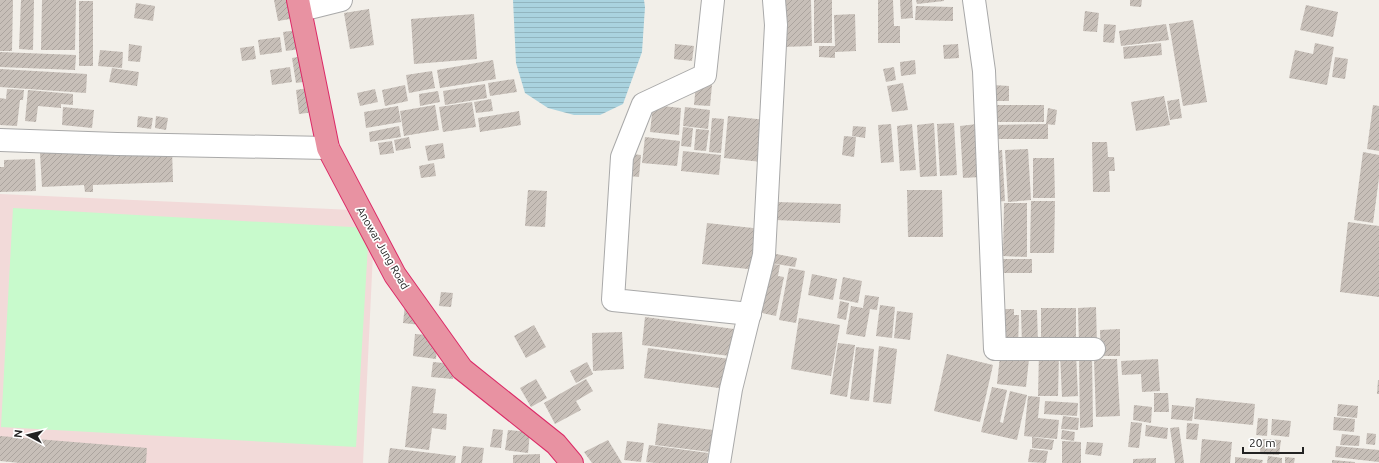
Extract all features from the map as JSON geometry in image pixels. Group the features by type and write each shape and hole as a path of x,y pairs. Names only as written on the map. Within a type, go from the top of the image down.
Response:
{"highway":[{"name":"Anowar Jung Road","path":"299,5 328,148 395,275 462,369 556,444 572,463"}],"street":[{"path":"299,5 341,0"},
{"path":"713,0 705,75 643,104 622,157 613,300 750,314"},
{"path":"719,463 731,389 764,255 776,25 774,0"},
{"path":"974,0 984,71 995,349 1094,349"},
{"path":"0,140 328,148"}],"shaded area":[{"path":"0,194 375,211 363,463 120,463 0,457"}],"green space":[{"path":"13,208 369,228 356,447 1,427"}],"water":[{"path":"513,0 644,0 645,7 642,52 623,104 600,115 574,115 548,108 525,93 516,63"}],"building":[{"path":"0,0 13,0 12,51 0,51"},
{"path":"21,0 34,0 33,50 19,49"},
{"path":"42,0 76,0 75,50 41,50"},
{"path":"274,0 306,0 308,16 278,21"},
{"path":"781,0 811,0 812,46 782,47"},
{"path":"814,0 832,0 832,43 814,43"},
{"path":"878,0 893,0 894,26 900,26 900,43 878,43"},
{"path":"900,0 912,0 913,18 901,19"},
{"path":"916,0 944,0 944,1 917,4"},
{"path":"1130,0 1142,0 1141,7 1130,6"},
{"path":"79,1 93,1 93,66 79,66"},
{"path":"136,3 155,6 153,21 134,18"},
{"path":"1306,5 1338,12 1333,37 1300,30"},
{"path":"916,6 953,7 953,21 915,20"},
{"path":"369,9 374,45 350,49 344,13"},
{"path":"1085,11 1099,13 1097,32 1083,31"},
{"path":"474,14 477,59 414,64 411,19"},
{"path":"855,14 856,51 835,52 835,58 819,57 819,46 835,46 834,15"},
{"path":"1193,20 1207,102 1183,106 1169,24"},
{"path":"1104,24 1116,25 1114,43 1103,42"},
{"path":"1166,24 1169,40 1121,46 1119,31"},
{"path":"312,28 314,47 286,51 283,32"},
{"path":"280,37 282,52 260,55 258,40"},
{"path":"1161,43 1162,55 1124,59 1123,47"},
{"path":"1315,43 1334,47 1327,85 1289,78 1295,50 1313,54"},
{"path":"129,44 142,46 140,62 128,61"},
{"path":"675,44 694,46 692,61 674,59"},
{"path":"958,44 959,58 944,59 943,45"},
{"path":"254,46 256,59 242,61 240,48"},
{"path":"100,50 123,52 122,68 98,66"},
{"path":"0,52 76,55 75,70 0,67"},
{"path":"320,53 323,79 296,83 292,58"},
{"path":"1335,57 1348,59 1345,79 1332,77"},
{"path":"493,60 496,79 440,88 437,70"},
{"path":"915,60 916,74 901,76 900,62"},
{"path":"290,67 292,82 272,85 270,70"},
{"path":"894,67 896,80 886,82 883,69"},
{"path":"112,68 139,72 137,86 109,82"},
{"path":"0,69 87,74 86,93 0,87"},
{"path":"432,71 435,88 409,93 406,75"},
{"path":"514,79 517,92 490,96 488,83"},
{"path":"696,83 712,85 710,106 694,105"},
{"path":"903,83 908,110 892,112 887,86"},
{"path":"485,84 487,98 445,105 443,91"},
{"path":"326,85 330,110 299,114 296,90"},
{"path":"405,85 408,101 385,106 382,90"},
{"path":"993,85 1009,86 1009,101 993,101"},
{"path":"7,89 24,90 23,100 20,100 17,126 0,125 0,98 6,99"},
{"path":"375,89 378,102 360,106 357,93"},
{"path":"28,90 73,94 73,105 61,104 61,108 38,106 36,122 25,121"},
{"path":"438,91 440,102 420,106 419,94"},
{"path":"1164,96 1170,125 1136,131 1131,102"},
{"path":"491,99 493,111 476,113 474,102"},
{"path":"1179,99 1182,118 1170,120 1167,101"},
{"path":"472,102 476,127 443,132 439,107"},
{"path":"435,105 439,130 404,136 400,111"},
{"path":"653,105 681,108 679,135 650,132"},
{"path":"994,105 1044,105 1044,122 994,122"},
{"path":"1373,105 1379,106 1379,151 1367,149"},
{"path":"398,106 401,122 366,128 364,112"},
{"path":"63,107 94,110 92,128 62,125"},
{"path":"685,107 710,110 708,129 683,126"},
{"path":"1048,108 1057,110 1055,125 1046,124"},
{"path":"519,111 521,125 480,132 478,118"},
{"path":"138,116 153,118 151,129 137,127"},
{"path":"156,116 168,118 166,130 155,128"},
{"path":"728,116 766,120 762,162 724,158"},
{"path":"712,118 724,119 721,153 709,152"},
{"path":"934,123 937,176 920,177 917,125"},
{"path":"954,123 957,175 940,176 937,124"},
{"path":"891,124 894,162 881,163 878,125"},
{"path":"912,124 916,170 900,171 897,126"},
{"path":"977,124 980,177 963,178 960,126"},
{"path":"1048,124 1048,139 994,139 994,125"},
{"path":"399,126 401,137 370,142 369,132"},
{"path":"853,126 866,127 865,138 852,136"},
{"path":"683,127 693,128 691,147 681,146"},
{"path":"696,129 709,130 706,151 694,150"},
{"path":"844,136 856,137 854,157 842,155"},
{"path":"409,137 411,148 396,151 394,140"},
{"path":"645,137 680,141 677,166 642,163"},
{"path":"392,141 394,153 380,155 378,143"},
{"path":"1092,142 1107,142 1108,157 1114,157 1115,171 1109,171 1110,192 1093,192"},
{"path":"443,143 445,158 428,161 425,146"},
{"path":"172,149 173,182 93,185 93,192 85,192 84,185 42,187 40,153"},
{"path":"1028,149 1031,200 1008,202 1005,150"},
{"path":"1002,150 1005,201 995,202 991,151"},
{"path":"683,151 721,155 719,175 681,171"},
{"path":"1363,152 1379,155 1379,178 1373,223 1354,220"},
{"path":"632,154 641,155 639,177 629,176"},
{"path":"1033,158 1054,158 1055,198 1033,198"},
{"path":"35,159 36,191 0,192 0,167 4,167 4,160"},
{"path":"434,163 436,176 421,178 419,166"},
{"path":"528,190 547,191 545,227 525,226"},
{"path":"907,190 942,190 943,237 908,237"},
{"path":"1031,201 1055,201 1054,253 1030,253"},
{"path":"777,202 841,204 840,223 776,220"},
{"path":"1004,203 1027,203 1027,257 1003,256"},
{"path":"1348,222 1379,226 1379,297 1340,292"},
{"path":"707,223 762,229 757,270 702,264"},
{"path":"771,253 797,258 795,267 770,263"},
{"path":"1003,259 1032,259 1032,273 1003,273"},
{"path":"767,263 780,265 778,276 784,277 776,316 758,312"},
{"path":"789,268 805,271 796,323 779,320"},
{"path":"812,274 837,279 833,300 808,295"},
{"path":"843,277 862,281 858,303 839,299"},
{"path":"441,292 453,293 451,307 439,306"},
{"path":"865,295 879,297 877,310 870,309 865,337 846,334 851,306 863,308"},
{"path":"840,301 849,303 846,320 837,318"},
{"path":"405,305 430,326 403,323"},
{"path":"880,305 895,307 892,338 876,336"},
{"path":"1096,307 1097,346 1079,346 1078,308"},
{"path":"1041,308 1076,308 1076,345 1041,345"},
{"path":"1002,309 1014,309 1014,315 1019,315 1018,347 1002,347"},
{"path":"1021,310 1037,310 1038,345 1022,345"},
{"path":"897,311 913,313 910,340 894,338"},
{"path":"645,317 734,329 730,356 642,345"},
{"path":"799,318 840,325 831,376 791,369"},
{"path":"534,325 546,347 526,358 514,336"},
{"path":"1120,329 1120,356 1101,356 1100,330"},
{"path":"622,332 624,369 593,371 592,333"},
{"path":"415,334 438,336 436,359 413,356"},
{"path":"838,343 855,345 847,397 830,394"},
{"path":"879,346 897,349 891,404 873,402"},
{"path":"856,347 874,349 869,401 850,399"},
{"path":"648,348 730,359 726,389 644,378"},
{"path":"1039,352 1059,352 1058,396 1038,396"},
{"path":"947,354 993,365 980,422 934,411"},
{"path":"1060,354 1076,354 1078,396 1062,397"},
{"path":"1079,354 1092,354 1093,427 1080,428"},
{"path":"1000,356 1029,359 1026,387 997,384"},
{"path":"1094,359 1117,359 1120,416 1096,417"},
{"path":"1158,359 1160,391 1142,392 1141,374 1122,375 1121,361"},
{"path":"433,362 455,364 453,379 431,377"},
{"path":"587,362 593,374 576,383 570,371"},
{"path":"536,379 547,398 531,407 520,388"},
{"path":"586,379 593,391 576,401 581,410 555,424 544,403"},
{"path":"1378,380 1379,394 1377,394"},
{"path":"412,386 436,389 433,413 447,414 446,430 432,428 429,450 405,447"},
{"path":"992,387 1007,390 1000,422 1003,423 1010,391 1027,395 1017,440 981,432"},
{"path":"1154,393 1168,393 1169,412 1154,412"},
{"path":"1028,396 1040,397 1038,418 1059,420 1057,439 1024,436"},
{"path":"1196,398 1255,404 1253,425 1194,419"},
{"path":"1045,401 1078,403 1077,416 1044,414"},
{"path":"1338,404 1358,406 1357,418 1337,416"},
{"path":"1134,405 1152,407 1151,423 1133,420"},
{"path":"1172,405 1194,407 1192,421 1171,419"},
{"path":"1063,416 1079,418 1078,430 1061,429"},
{"path":"1334,417 1355,419 1354,432 1333,430"},
{"path":"1258,418 1268,419 1267,436 1256,435"},
{"path":"1272,419 1291,421 1289,437 1271,435"},
{"path":"1131,422 1142,423 1139,448 1128,447"},
{"path":"658,423 713,430 710,452 655,445"},
{"path":"1187,423 1199,424 1197,440 1186,439"},
{"path":"1146,425 1168,428 1167,439 1145,436"},
{"path":"1179,427 1184,463 1175,463 1170,428"},
{"path":"493,429 503,430 501,448 490,447"},
{"path":"508,430 530,432 528,453 505,450"},
{"path":"1062,430 1075,432 1074,441 1061,439"},
{"path":"1367,433 1376,434 1375,445 1366,444"},
{"path":"1342,434 1360,436 1359,446 1340,445"},
{"path":"0,436 147,448 146,463 20,463 0,461"},
{"path":"1032,437 1054,440 1052,450 1032,448"},
{"path":"1202,439 1232,442 1230,463 1200,463"},
{"path":"1261,439 1281,440 1279,455 1260,454"},
{"path":"608,440 622,463 592,463 584,452"},
{"path":"627,441 644,443 641,462 624,460"},
{"path":"1062,441 1081,442 1081,463 1062,463"},
{"path":"1087,442 1103,443 1101,456 1085,454"},
{"path":"649,445 708,453 707,463 646,462"},
{"path":"463,446 484,448 482,463 461,463"},
{"path":"1336,446 1379,450 1379,462 1335,457"},
{"path":"390,448 456,456 455,463 388,463"},
{"path":"1030,449 1048,451 1046,463 1028,462"},
{"path":"540,454 540,463 513,463 513,455"},
{"path":"1268,456 1282,458 1282,463 1267,463"},
{"path":"1235,457 1263,460 1262,463 1235,463"},
{"path":"1285,457 1295,458 1294,463 1285,463"},
{"path":"1156,458 1156,463 1133,463 1133,459"},
{"path":"1332,460 1355,462 1355,463 1332,463"}]}
